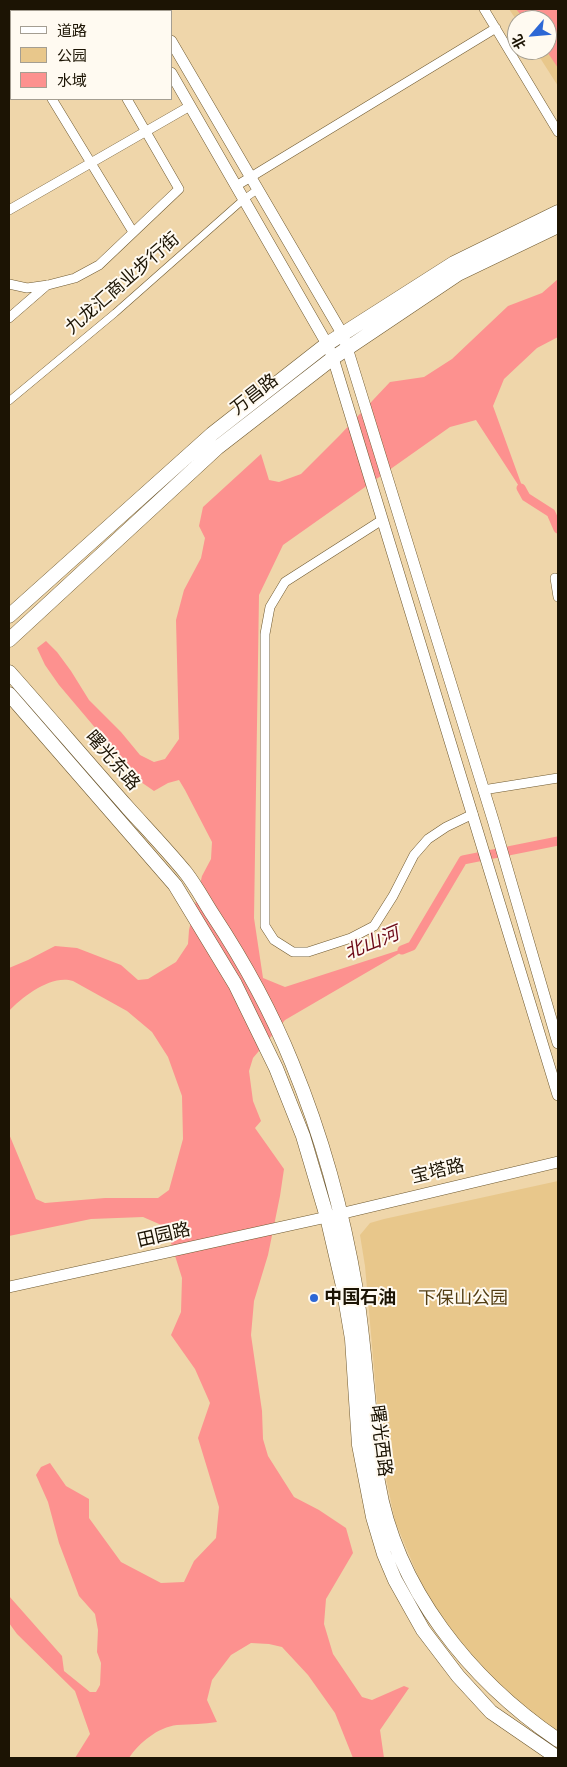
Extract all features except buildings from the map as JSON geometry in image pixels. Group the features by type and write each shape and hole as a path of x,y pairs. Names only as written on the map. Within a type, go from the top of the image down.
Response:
{"main road":[{"name":"万昌路","path":"9,616 212,434 328,344 454,263 558,212"},
{"name":"万昌路","path":"9,640 217,448 333,358 458,274 558,226"},
{"name":"曙光东路","path":"9,672 188,875 255,983 292,1062"},
{"name":"曙光东路","path":"9,694 175,884 235,984 276,1068"},
{"name":"曙光西路","path":"292,1062 320,1141 342,1213 356,1292 378,1482 388,1524 409,1578 429,1611 462,1655 485,1680 540,1728 558,1740"},
{"name":"曙光西路","path":"276,1068 303,1136 327,1217 343,1286 352,1339 359,1445 373,1516 384,1554 395,1580 423,1630 458,1676 491,1712 558,1758"}],"street":[{"path":"484,9 558,132"},
{"path":"236,186 496,28"},
{"path":"172,43 343,335 493,820 558,1044"},
{"path":"172,75 328,344 558,1094"},
{"path":"53,100 133,232"},
{"path":"9,284 27,288 48,284 75,278 99,265 179,189 128,100"},
{"path":"9,210 190,106"},
{"name":"九龙汇商业步行街","path":"9,401 115,313 244,199 258,190"},
{"path":"9,318 48,284"},
{"path":"382,520 286,582 270,607 265,634 265,926 274,940 293,952 308,952 352,938 374,926 393,896 414,855 428,839 446,827 473,814"},
{"path":"555,578 558,597"},
{"path":"483,790 558,778"},
{"name":"宝塔路","path":"327,1217 558,1162"},
{"name":"田园路","path":"9,1288 327,1217"}],"green space":[{"path":"558,9 558,86 541,60 557,60 557,10 510,10"},
{"name":"下保山公园","path":"558,1181 558,1734 493,1684 451,1633 420,1581 395,1521 382,1459 365,1266 360,1235 370,1223 384,1219"}],"water":[{"path":"558,9 558,68 553,60 557,60 557,10 517,10"},
{"path":"558,279 558,337 537,348 504,379 493,406 526,497 476,420 450,427 283,545 259,595 254,918 263,978 285,987 412,946 285,1020 253,1058 249,1071 253,1101 261,1121 255,1128 284,1169 268,1255 254,1301 251,1335 262,1411 263,1439 268,1456 294,1497 319,1510 346,1528 353,1553 326,1599 324,1624 333,1654 362,1697 372,1700 404,1686 409,1688 380,1730 384,1758 353,1758 335,1713 308,1675 282,1647 251,1643 231,1655 212,1680 207,1700 217,1722 170,1726 156,1732 144,1741 129,1758 75,1758 90,1734 75,1691 17,1634 9,1623 9,1596 62,1656 64,1671 90,1692 96,1692 100,1685 101,1663 97,1652 98,1630 95,1614 79,1596 59,1543 48,1502 36,1475 41,1467 50,1463 66,1486 89,1499 89,1518 121,1562 161,1583 184,1582 194,1561 216,1538 219,1507 198,1438 210,1403 195,1369 171,1335 181,1312 182,1278 166,1227 143,1217 91,1219 9,1236 9,1134 36,1199 45,1203 105,1198 158,1198 169,1190 183,1139 182,1096 168,1057 152,1032 127,1011 73,981 65,980 47,983 30,993 9,1011 9,968 55,946 77,948 121,965 138,980 148,979 176,962 188,944 189,930 202,876 211,859 212,842 179,780 168,783 154,791 141,782 59,685 45,665 37,648 46,641 57,652 89,700 121,732 140,755 154,762 165,759 179,739 176,620 184,590 201,558 205,538 199,526 203,507 261,454 269,480 279,482 301,474 390,382 424,377 452,359 508,306 542,293"}],"waterway":[{"path":"521,488 526,497 551,513 558,529"},
{"name":"北山河","path":"402,950 412,946 463,860 558,841"}],"place":[{"name":"中国石油","path":"314,1298"}]}
